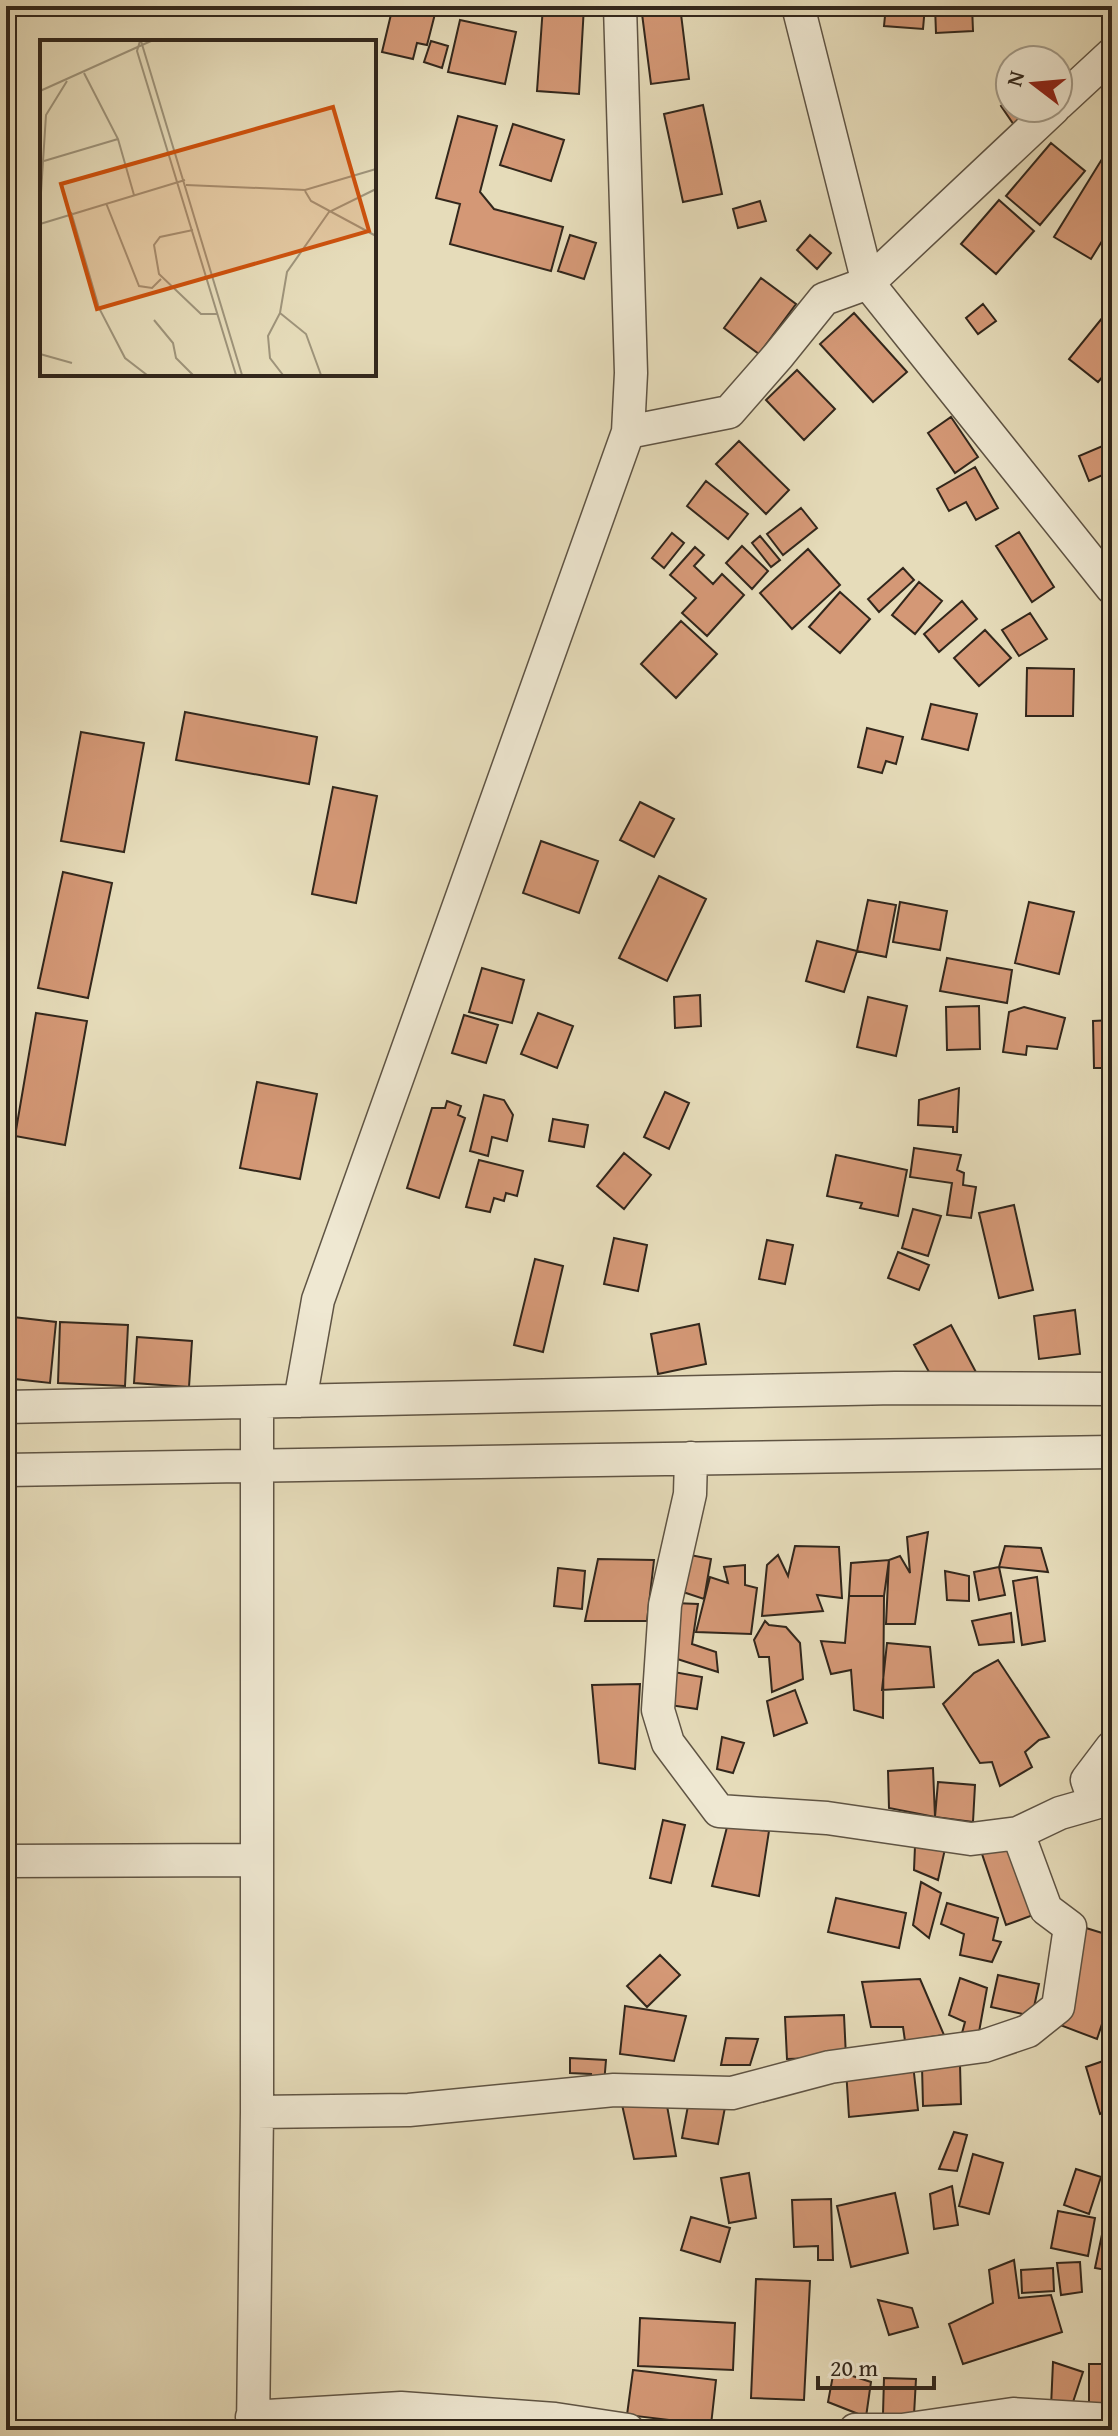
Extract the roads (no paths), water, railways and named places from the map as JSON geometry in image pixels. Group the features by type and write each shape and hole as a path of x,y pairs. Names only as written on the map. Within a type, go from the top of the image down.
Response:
{"street":[{"path":"300,1401 318,1300 628,432 631,373 620,6"},
{"path":"798,6 868,283 1112,588"},
{"path":"1074,89 1112,54"},
{"path":"628,432 729,412 824,299 868,283 1037,124"},
{"path":"6,1407 895,1388 1112,1389"},
{"path":"257,1402 257,2112 252,2424 401,2408 555,2419 628,2430"},
{"path":"6,1470 1112,1452"},
{"path":"691,1458 690,1494 665,1605 658,1710 668,1743 719,1811 827,1818 971,1839 1018,1833 1060,1813 1095,1803 1087,1780 1112,1747"},
{"path":"257,2112 409,2110 614,2090 732,2093 830,2067 984,2046 1028,2031 1058,2007 1070,1927 1046,1909 1018,1833"},
{"path":"6,1861 257,1860"},
{"path":"855,2430 902,2430 1013,2414 1112,2420"}]}
